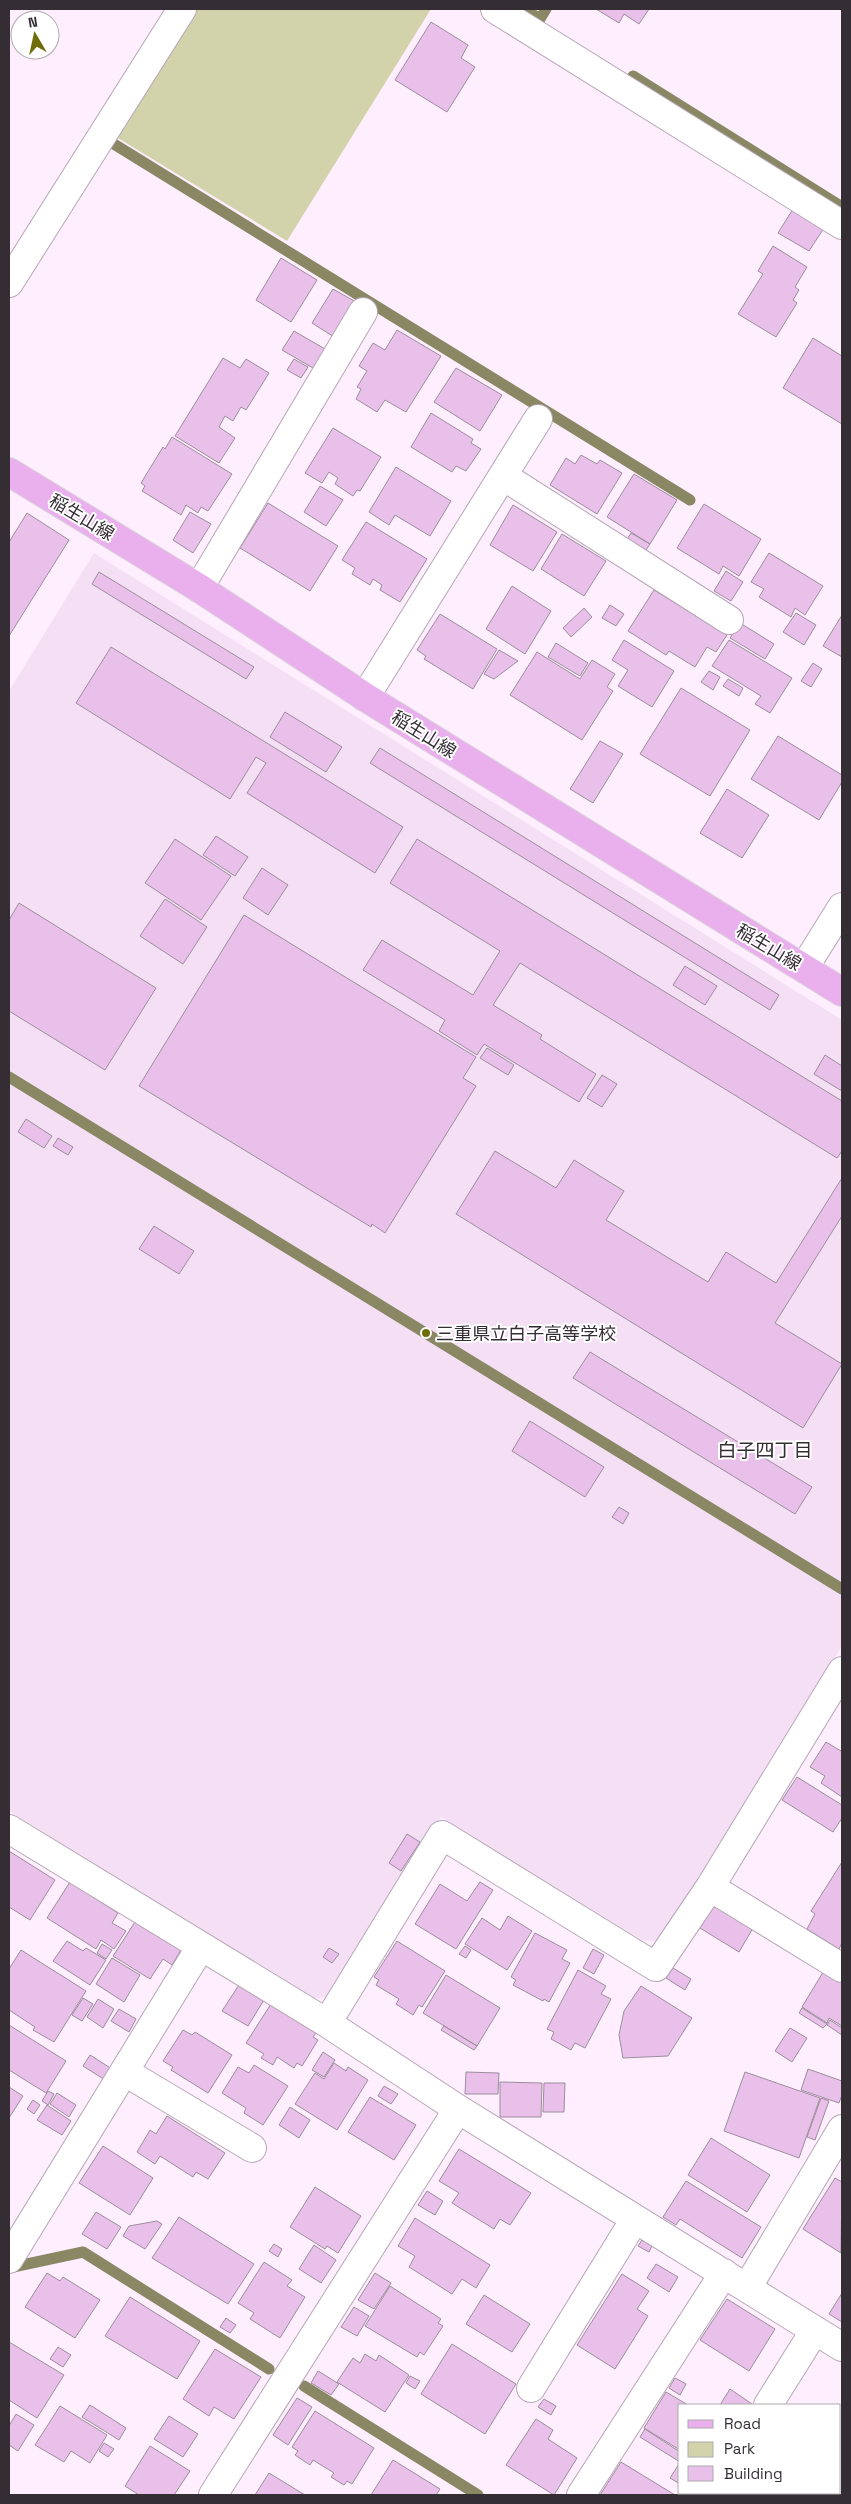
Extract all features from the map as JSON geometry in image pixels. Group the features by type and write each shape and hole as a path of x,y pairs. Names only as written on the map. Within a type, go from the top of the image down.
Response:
{"main road":[{"name":"稲生山線","path":"9,472 198,588 364,697 842,992"}],"street":[{"path":"9,283 182,9"},
{"path":"495,9 842,225"},
{"path":"198,588 363,312"},
{"path":"364,697 538,419"},
{"path":"503,476 729,620"},
{"path":"804,968 842,907"},
{"path":"327,2023 442,1835 656,1967 710,1887 842,1670"},
{"path":"9,1829 200,1948 327,2023 458,2109 842,2347"},
{"path":"710,1887 842,1968"},
{"path":"9,2259 200,1948"},
{"path":"125,2072 252,2148"},
{"path":"213,2495 458,2109"},
{"path":"747,2288 842,2129"},
{"path":"531,2388 635,2219"},
{"path":"581,2495 724,2273"},
{"path":"769,2404 814,2330"}],"shaded area":[{"name":"三重県立白子高等学校","path":"94,553 842,1020 842,1646 663,1942 642,1940 441,1817 329,1997 310,1999 9,1811 9,691"}],"green space":[{"path":"191,9 431,9 287,241 113,135"}],"building":[{"path":"596,9 649,9 639,24 624,14 619,23"},
{"path":"431,22 468,45 461,58 475,67 447,112 395,80"},
{"path":"793,209 824,228 809,251 778,233"},
{"path":"773,246 807,267 795,287 799,290 793,300 797,303 776,337 738,314 763,274 758,271"},
{"path":"281,258 317,280 291,322 256,300"},
{"path":"333,289 356,302 334,337 312,323"},
{"path":"397,330 441,356 406,412 385,400 377,412 356,399 361,389 357,387 367,371 359,366 373,343 385,350"},
{"path":"294,331 325,349 313,368 282,350"},
{"path":"813,338 842,356 842,424 783,388"},
{"path":"223,358 240,368 246,359 269,373 246,410 241,407 233,421 225,416 219,427 235,438 219,463 175,436"},
{"path":"294,359 308,367 301,378 287,370"},
{"path":"456,368 502,395 480,431 434,402"},
{"path":"431,413 473,439 471,443 481,449 466,471 456,466 452,472 411,447"},
{"path":"333,428 381,457 360,491 357,490 353,496 335,484 338,478 329,472 322,483 305,473"},
{"path":"172,437 232,474 208,511 201,507 198,513 186,505 181,515 142,491 145,486 141,483 163,447 165,449"},
{"path":"581,455 597,464 600,460 622,473 597,514 550,485 566,458 575,464"},
{"path":"396,467 451,501 430,536 395,515 389,525 369,512"},
{"path":"634,474 677,500 650,544 607,517"},
{"path":"320,486 343,500 326,526 304,512"},
{"path":"268,503 338,546 310,591 240,548"},
{"path":"704,504 761,539 739,576 723,566 719,574 677,548"},
{"path":"513,505 557,532 533,571 490,545"},
{"path":"190,512 211,524 193,553 173,540"},
{"path":"27,513 69,540 9,636 9,542"},
{"path":"366,522 427,559 400,602 380,590 382,585 373,579 370,585 352,574 355,568 342,560"},
{"path":"631,533 650,544 646,550 627,539"},
{"path":"562,534 606,561 584,596 541,569"},
{"path":"769,553 823,586 805,615 795,608 791,617 759,597 764,589 751,582"},
{"path":"726,571 743,582 731,601 714,591"},
{"path":"99,572 254,667 246,679 92,584"},
{"path":"512,586 551,611 525,654 486,629"},
{"path":"654,590 727,635 716,652 707,647 695,667 669,651 666,655 628,631"},
{"path":"610,605 624,614 616,626 602,618"},
{"path":"584,608 592,617 571,637 563,628"},
{"path":"796,613 816,625 804,645 783,632"},
{"path":"440,614 497,649 473,689 424,659 426,656 417,650"},
{"path":"842,615 842,657 823,646"},
{"path":"740,623 774,644 765,659 730,638"},
{"path":"624,640 674,671 652,707 618,686 628,670 612,660"},
{"path":"729,640 792,678 770,713 755,704 761,696 712,666"},
{"path":"556,643 588,663 580,676 548,657"},
{"path":"111,647 403,827 375,873 247,793 266,763 256,757 230,799 76,703"},
{"path":"499,650 518,661 494,679 484,674"},
{"path":"537,652 580,679 592,660 615,674 607,687 613,691 582,740 510,695"},
{"path":"813,663 822,669 811,687 801,681"},
{"path":"709,671 720,677 713,690 701,682"},
{"path":"728,679 743,688 739,696 723,686"},
{"path":"681,688 750,730 710,796 640,754"},
{"path":"285,712 342,747 326,772 270,737"},
{"path":"778,736 842,775 842,782 819,820 751,779"},
{"path":"600,741 623,754 593,803 570,789"},
{"path":"380,748 779,995 770,1010 370,763"},
{"path":"727,789 769,815 742,858 700,833"},
{"path":"216,836 248,857 235,876 203,855"},
{"path":"175,839 231,876 201,920 145,883"},
{"path":"417,839 842,1101 842,1151 837,1158 520,963 493,1005 542,1035 540,1039 596,1074 579,1102 484,1044 477,1055 439,1031 445,1020 363,970 382,940 473,995 500,951 390,883"},
{"path":"262,868 288,885 268,915 243,898"},
{"path":"165,899 207,927 183,964 140,936"},
{"path":"19,903 156,988 105,1070 9,1011 9,920"},
{"path":"244,915 476,1057 463,1078 476,1086 385,1233 372,1224 371,1227 139,1086"},
{"path":"685,966 717,986 705,1005 673,985"},
{"path":"487,1048 514,1065 508,1075 480,1058"},
{"path":"825,1055 842,1066 842,1091 814,1074"},
{"path":"602,1075 617,1084 602,1107 587,1098"},
{"path":"26,1119 52,1136 44,1148 18,1132"},
{"path":"58,1138 73,1147 68,1155 53,1146"},
{"path":"495,1151 556,1188 574,1160 624,1191 606,1220 708,1282 726,1252 776,1283 842,1178 842,1216 775,1323 842,1364 803,1428 456,1214"},
{"path":"154,1226 194,1251 179,1274 139,1249"},
{"path":"590,1352 812,1487 795,1514 573,1378"},
{"path":"530,1421 604,1467 585,1497 512,1451"},
{"path":"619,1507 629,1513 623,1524 612,1517"},
{"path":"826,1742 841,1751 842,1748 842,1797 821,1783 825,1776 810,1767"},
{"path":"797,1777 842,1805 842,1818 833,1832 782,1800"},
{"path":"407,1834 420,1842 401,1871 389,1863"},
{"path":"9,1851 55,1880 30,1920 9,1907"},
{"path":"842,1862 842,1943 839,1949 807,1929 815,1914 811,1911"},
{"path":"70,1882 118,1913 112,1923 126,1931 114,1949 101,1940 96,1949 47,1918"},
{"path":"480,1882 493,1890 456,1949 415,1924 440,1884 467,1901"},
{"path":"715,1904 753,1928 739,1952 700,1928"},
{"path":"508,1916 532,1931 507,1970 465,1944 482,1918 500,1930"},
{"path":"135,1922 181,1950 172,1965 163,1959 150,1979 113,1956"},
{"path":"535,1933 567,1950 562,1959 570,1963 549,2002 544,1999 543,2001 513,1985 516,1980 511,1977"},
{"path":"67,1941 83,1951 86,1948 106,1960 90,1985 53,1961"},
{"path":"397,1941 445,1971 422,2007 419,2005 413,2015 396,2004 399,1999 376,1985 379,1980 374,1977"},
{"path":"102,1944 112,1950 106,1959 97,1953"},
{"path":"465,1946 471,1950 466,1958 459,1954"},
{"path":"329,1948 339,1954 332,1963 323,1957"},
{"path":"593,1949 604,1955 594,1974 583,1968"},
{"path":"21,1950 86,1991 54,2042 33,2030 35,2027 9,2010 9,1969"},
{"path":"112,1958 140,1975 124,2002 96,1984"},
{"path":"673,1968 691,1979 685,1990 666,1978"},
{"path":"825,1969 842,1980 842,2026 829,2018 827,2023 802,2007"},
{"path":"578,1970 606,1986 601,1994 611,1999 585,2048 575,2043 571,2050 551,2039 554,2032 547,2029"},
{"path":"446,1975 500,2008 477,2046 423,2013"},
{"path":"239,1985 264,2000 248,2026 222,2011"},
{"path":"641,1986 692,2018 668,2056 623,2058 619,2035 624,2011"},
{"path":"83,1998 93,2004 82,2021 72,2015"},
{"path":"98,1999 114,2009 103,2028 87,2017"},
{"path":"271,2004 316,2033 313,2037 318,2040 302,2066 297,2063 294,2068 277,2057 273,2065 261,2058 264,2054 246,2043"},
{"path":"802,2008 827,2024 823,2028 799,2013"},
{"path":"119,2009 136,2019 129,2032 111,2021"},
{"path":"830,2020 842,2028 842,2035 827,2025"},
{"path":"9,2025 66,2061 46,2093 9,2070"},
{"path":"444,2026 477,2046 474,2050 441,2030"},
{"path":"790,2028 807,2038 792,2062 775,2051"},
{"path":"183,2030 192,2035 195,2032 232,2055 208,2093 171,2070 173,2067 163,2061"},
{"path":"323,2052 335,2060 324,2077 312,2070"},
{"path":"90,2055 112,2069 105,2080 83,2066"},
{"path":"334,2063 346,2071 348,2067 368,2080 337,2130 295,2104 315,2073 324,2079"},
{"path":"254,2065 288,2086 263,2125 244,2113 246,2108 222,2093 238,2067 249,2073"},
{"path":"808,2069 842,2081 842,2095 839,2103 801,2090"},
{"path":"466,2072 499,2073 498,2094 465,2094"},
{"path":"745,2072 820,2098 799,2158 724,2131"},
{"path":"500,2082 542,2083 541,2117 500,2117"},
{"path":"544,2083 565,2083 564,2112 543,2112"},
{"path":"384,2086 398,2094 391,2104 378,2096"},
{"path":"9,2087 23,2096 9,2118"},
{"path":"48,2091 54,2094 48,2105 42,2101"},
{"path":"57,2093 76,2105 69,2117 50,2104"},
{"path":"370,2097 416,2125 394,2160 348,2132"},
{"path":"821,2098 829,2101 815,2140 807,2137"},
{"path":"33,2100 40,2105 34,2114 27,2109"},
{"path":"47,2105 71,2121 62,2135 37,2120"},
{"path":"290,2107 310,2120 299,2138 279,2125"},
{"path":"167,2116 225,2153 208,2179 196,2172 193,2177 160,2156 155,2164 137,2152 150,2130 156,2134"},
{"path":"711,2138 770,2175 747,2212 688,2175"},
{"path":"103,2146 153,2178 130,2215 79,2183"},
{"path":"459,2149 531,2193 510,2225 500,2219 494,2229 452,2203 459,2193 439,2181"},
{"path":"835,2178 842,2182 841,2253 803,2229"},
{"path":"686,2181 761,2227 742,2258 680,2219 676,2225 663,2217"},
{"path":"315,2187 361,2216 338,2253 327,2246 325,2249 290,2227"},
{"path":"427,2191 443,2201 435,2215 418,2205"},
{"path":"96,2212 121,2227 107,2249 82,2234"},
{"path":"179,2217 254,2264 228,2304 152,2258"},
{"path":"415,2218 490,2265 476,2288 462,2279 452,2294 409,2267 415,2256 398,2246"},
{"path":"157,2221 162,2224 145,2249 123,2236 129,2226"},
{"path":"642,2240 652,2246 649,2252 638,2246"},
{"path":"274,2244 282,2249 278,2257 269,2251"},
{"path":"314,2245 336,2260 321,2283 299,2269"},
{"path":"264,2262 292,2280 287,2286 305,2297 280,2338 250,2319 254,2313 238,2303"},
{"path":"656,2264 678,2277 669,2292 647,2278"},
{"path":"47,2273 60,2281 63,2277 100,2300 75,2338 25,2307"},
{"path":"375,2273 391,2283 374,2309 358,2300"},
{"path":"622,2274 649,2291 637,2309 648,2316 615,2369 577,2345"},
{"path":"390,2286 441,2319 438,2323 443,2326 424,2355 420,2352 417,2357 365,2326"},
{"path":"842,2293 842,2322 829,2314"},
{"path":"484,2295 530,2324 512,2352 466,2324"},
{"path":"130,2297 200,2341 177,2379 105,2336"},
{"path":"727,2299 775,2329 749,2371 700,2340"},
{"path":"354,2307 369,2316 357,2336 341,2327"},
{"path":"226,2318 236,2325 230,2333 220,2327"},
{"path":"9,2342 64,2375 37,2418 9,2400"},
{"path":"452,2344 516,2384 485,2434 421,2394"},
{"path":"58,2347 71,2355 63,2367 50,2359"},
{"path":"215,2349 261,2377 234,2419 214,2407 209,2416 183,2399"},
{"path":"365,2354 376,2361 379,2355 409,2375 385,2412 337,2382 353,2358 360,2363"},
{"path":"318,2371 339,2384 331,2395 311,2383"},
{"path":"410,2376 420,2381 415,2389 406,2383"},
{"path":"675,2378 686,2384 680,2395 669,2388"},
{"path":"730,2389 752,2404 721,2404"},
{"path":"666,2392 686,2404 678,2404 678,2449 644,2428"},
{"path":"297,2398 312,2407 288,2445 273,2435"},
{"path":"544,2399 556,2406 551,2415 538,2407"},
{"path":"90,2405 126,2428 119,2440 82,2417"},
{"path":"60,2406 107,2435 90,2463 71,2451 64,2462 35,2445"},
{"path":"315,2411 374,2448 352,2484 347,2481 344,2485 331,2477 334,2473 313,2460 310,2465 295,2455 298,2451 292,2447"},
{"path":"16,2414 34,2425 18,2451 9,2445 9,2426"},
{"path":"169,2416 198,2434 183,2457 154,2439"},
{"path":"536,2419 553,2430 548,2439 577,2458 554,2495 506,2465"},
{"path":"645,2429 678,2451 678,2461 640,2437"},
{"path":"104,2443 114,2449 108,2457 99,2451"},
{"path":"150,2446 190,2471 174,2495 139,2495 125,2486"},
{"path":"393,2460 440,2489 436,2495 371,2495"},
{"path":"621,2462 675,2495 600,2495"},
{"path":"678,2466 678,2483 670,2478"},
{"path":"269,2473 305,2495 255,2495"},
{"path":"779,2494 781,2495 743,2495"}],"waterway":[{"path":"524,9 540,19 546,9"},
{"path":"633,76 842,207"},
{"path":"109,141 690,500"},
{"path":"9,1077 842,1589"},
{"path":"13,2267 83,2252 269,2369"},
{"path":"304,2386 478,2495"}],"place":[{"name":"三重県立白子高等学校","path":"426,1333"}],"district":[{"name":"白子四丁目","path":"765,1450"}]}
